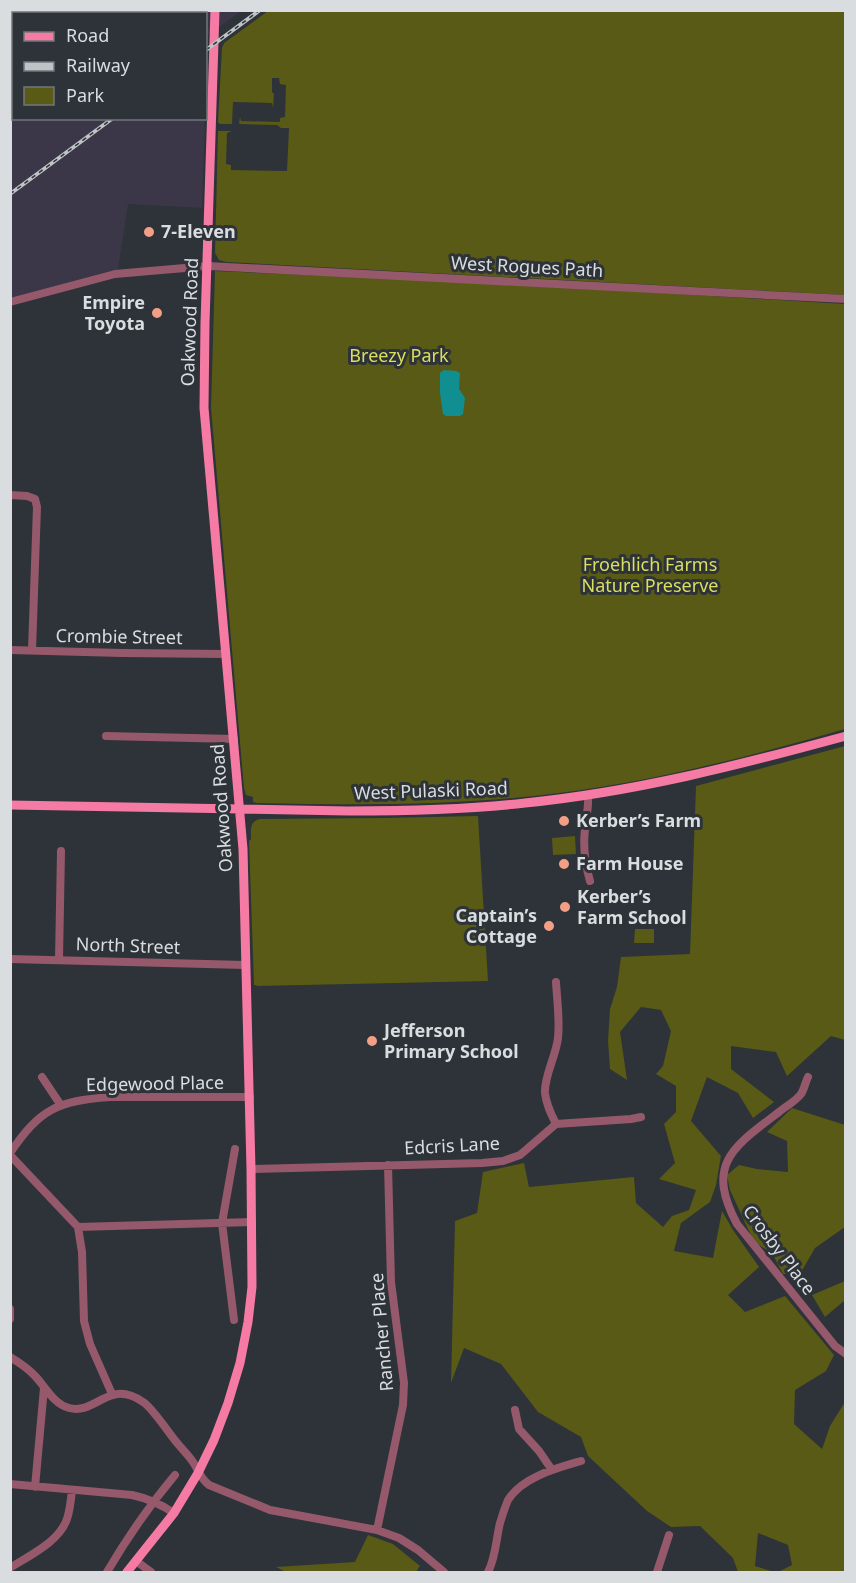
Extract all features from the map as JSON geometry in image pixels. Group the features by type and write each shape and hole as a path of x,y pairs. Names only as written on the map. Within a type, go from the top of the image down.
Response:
{"main road":[{"name":"Oakwood Road","path":"127,1572 174,1513 198,1473 221,1422 240,1363 252,1287 250,1097 243,849 204,408 215,10"},
{"name":"West Pulaski Road","path":"10,805 336,811 495,806 632,788 720,770 846,736"}],"street":[{"name":"West Rogues Path","path":"10,302 115,274 208,266 846,299"},
{"path":"10,495 35,499 37,507 32,650"},
{"name":"Crombie Street","path":"10,650 226,654"},
{"path":"106,736 234,739"},
{"path":"588,795 585,858 590,881"},
{"path":"59,959 61,851"},
{"name":"North Street","path":"10,959 245,965"},
{"path":"556,982 558,1039 545,1092 556,1124 641,1117"},
{"path":"42,1077 60,1104"},
{"name":"Crosby Place","path":"808,1077 800,1095 735,1147 722,1174 729,1210 737,1224 835,1346 846,1354"},
{"name":"Edgewood Place","path":"10,1154 34,1121 60,1104 110,1097 250,1097"},
{"name":"Edcris Lane","path":"251,1169 503,1161 520,1155 556,1124"},
{"path":"234,1320 222,1222 235,1149"},
{"path":"10,1154 78,1227 82,1252 84,1321 90,1344 112,1394"},
{"name":"Rancher Place","path":"377,1530 403,1405 404,1383 391,1281 388,1165"},
{"path":"78,1227 252,1222"},
{"path":"10,1309 10,1319"},
{"path":"10,1357 35,1376 56,1401 67,1408 87,1408 112,1394 130,1396 145,1402 193,1462 202,1480 209,1485 270,1510 377,1530 399,1538 418,1550 444,1572"},
{"path":"35,1487 44,1388"},
{"path":"515,1410 519,1429 552,1470"},
{"path":"488,1572 493,1562 500,1523 509,1500 525,1483 552,1470 581,1461"},
{"path":"106,1572 152,1502 175,1475"},
{"path":"10,1484 132,1495 174,1513"},
{"path":"10,1568 42,1548 56,1536 67,1521 72,1490"},
{"path":"657,1572 669,1535"},
{"path":"136,1561 151,1572"}],"shaded area":[{"path":"11,11 241,11 207,36 207,12 12,12 12,120 205,120 202,208 128,204 118,269 11,298"}],"green space":[{"path":"268,11 845,11 845,295 219,260 215,253 218,131 232,131 227,133 226,164 231,165 231,170 287,171 289,128 239,123 240,117 241,121 280,122 280,118 285,117 286,85 280,84 279,78 272,78 273,108 272,103 233,102 232,124 218,122 224,43"},
{"name":"Froehlich Farms Nature Preserve","path":"215,271 494,283 845,304 845,729 652,778 534,796 396,804 253,802 253,797 246,795 244,788 211,408"},
{"path":"845,746 845,1040 831,1036 787,1076 776,1052 731,1046 731,1069 774,1102 753,1118 738,1093 707,1077 691,1121 721,1156 716,1185 710,1202 681,1223 674,1251 713,1258 722,1211 759,1267 728,1295 745,1312 785,1296 834,1355 826,1371 795,1390 794,1424 822,1449 830,1426 845,1402 845,1572 778,1572 792,1565 788,1545 758,1533 755,1566 774,1572 738,1572 733,1558 700,1526 671,1527 647,1511 588,1456 581,1437 538,1412 501,1364 464,1348 451,1383 455,1221 477,1213 483,1172 524,1163 529,1187 634,1177 636,1203 663,1227 672,1216 689,1210 696,1190 659,1179 675,1163 664,1124 676,1112 676,1086 656,1074 663,1066 671,1031 661,1010 641,1007 620,1032 627,1080 610,1069 608,1041 610,1009 617,987 621,957 690,954 696,786"},
{"path":"478,816 488,981 254,985 249,841 254,822 260,819"},
{"path":"575,836 576,854 553,855 552,838"},
{"path":"635,929 654,929 654,943 634,943"},
{"path":"792,1108 845,1125 845,1227 815,1248 800,1274 783,1274 772,1253 754,1242 730,1190 727,1175 739,1165 788,1172 787,1141 767,1132"},
{"path":"845,1281 845,1300 825,1317 812,1295"},
{"path":"368,1535 393,1544 420,1566 416,1572 286,1572 276,1567 355,1562"}],"water":[{"path":"444,370 460,373 459,389 465,398 463,414 460,416 443,414 440,373"}],"railway":[{"path":"207,49 260,10"},
{"path":"10,194 110,120"}],"place":[{"name":"7-Eleven","path":"149,232"},
{"name":"Empire Toyota","path":"157,313"},
{"name":"Kerber’s Farm","path":"564,821"},
{"name":"Farm House","path":"564,864"},
{"name":"Kerber’s Farm School","path":"565,907"},
{"name":"Captain’s Cottage","path":"549,926"},
{"name":"Jefferson Primary School","path":"372,1041"}],"park label":[{"name":"Breezy Park","path":"399,356"}]}
